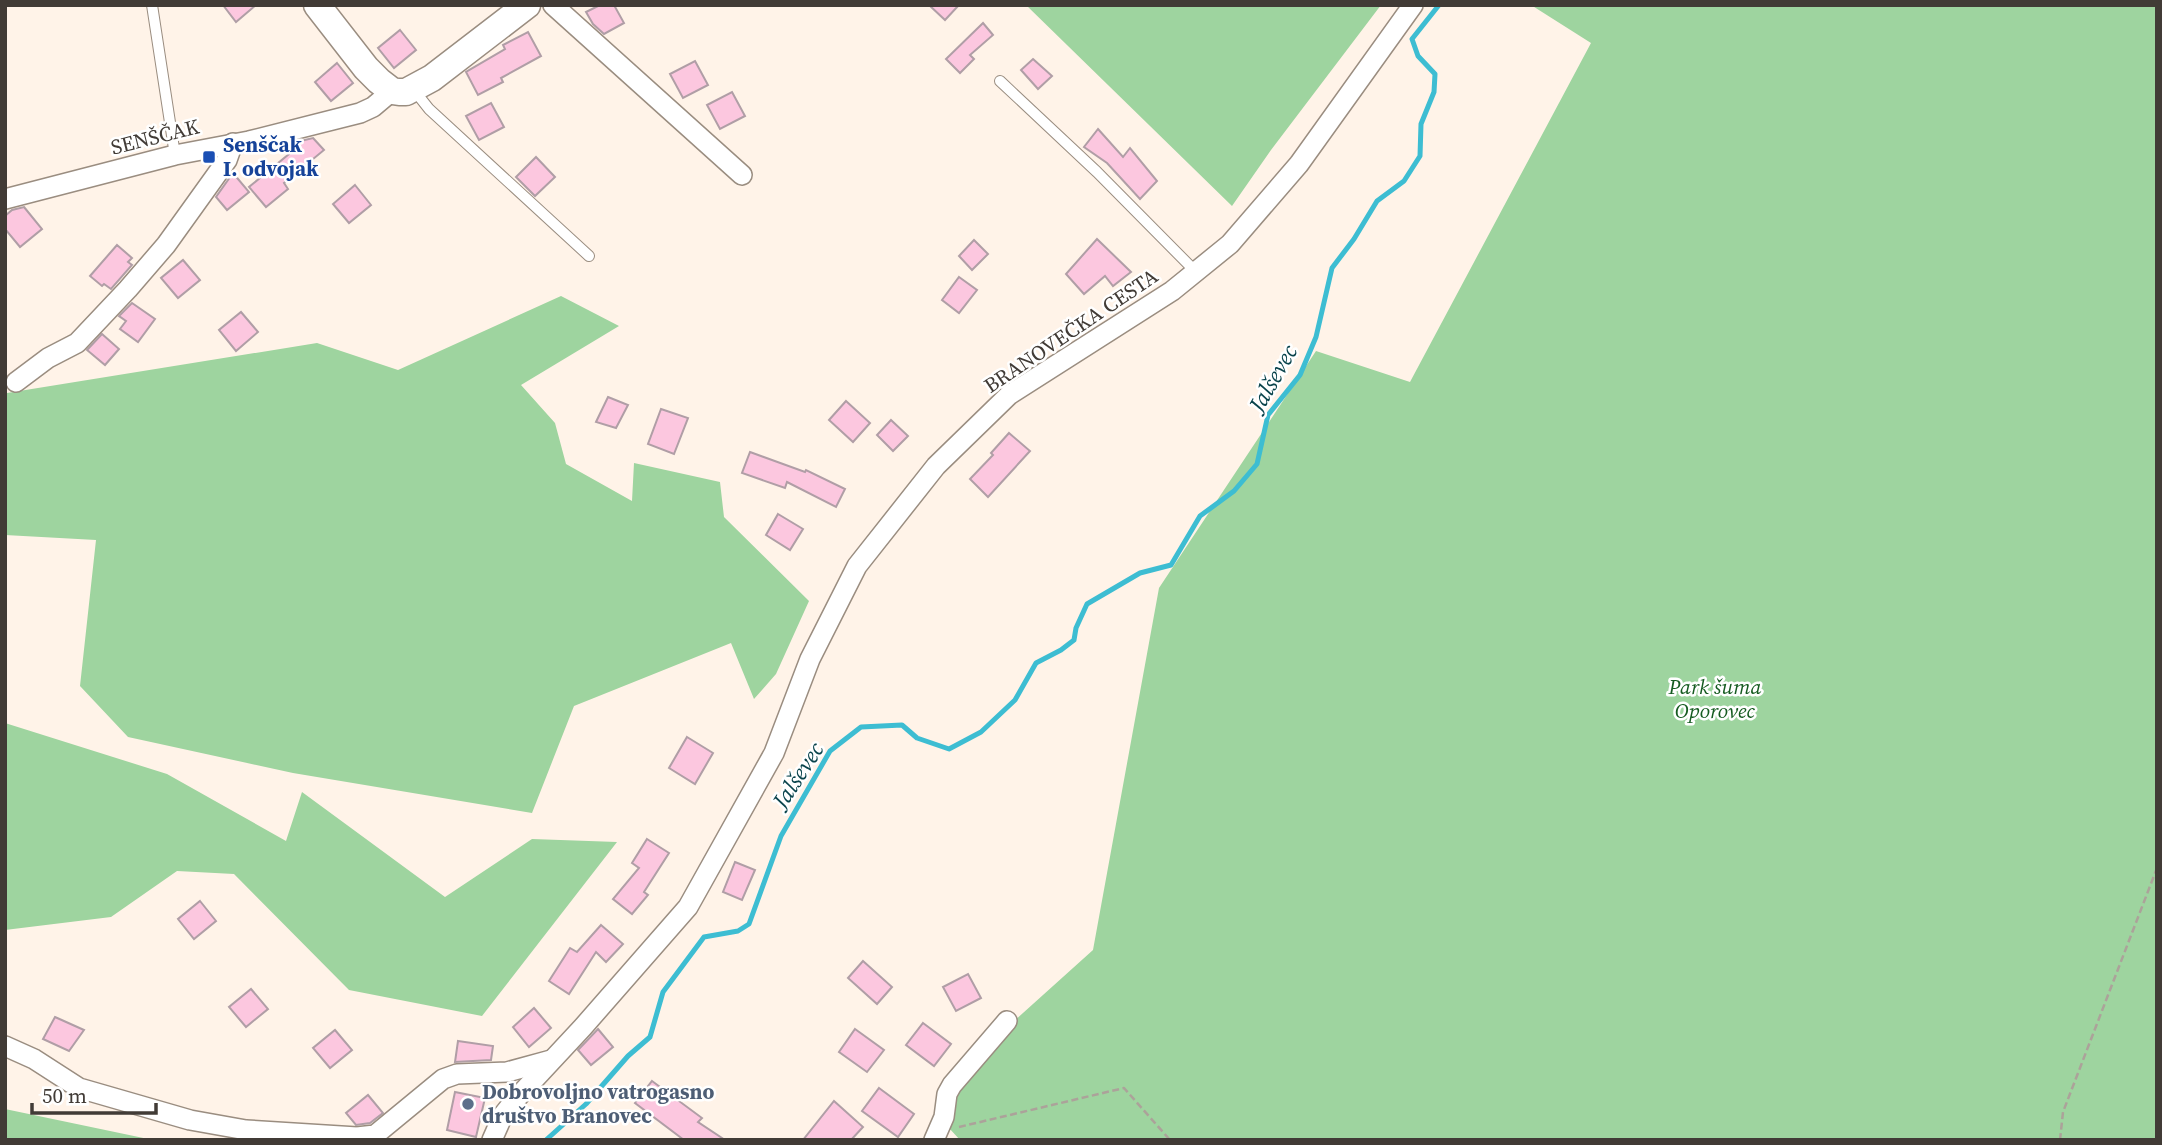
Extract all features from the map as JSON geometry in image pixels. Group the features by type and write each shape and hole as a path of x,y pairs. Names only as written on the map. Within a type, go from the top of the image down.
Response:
{"street":[{"path":"317,5 366,68 403,90 432,78 527,5"},
{"path":"553,5 742,175"},
{"name":"BRANOVEČKA CESTA","path":"492,1140 503,1115 688,907 774,753 810,659 857,566 936,466 1009,395 1172,291 1230,244 1299,164 1413,5"},
{"name":"SENŠČAK","path":"5,199 176,155 249,141 360,113 403,90"},
{"path":"16,382 48,358 77,342 128,289 166,245 226,160 233,143"},
{"path":"936,1136 952,1084 1007,1021"},
{"path":"5,1046 34,1059 79,1088 124,1103 246,1130 358,1137 375,1135 443,1079 457,1074 507,1072 551,1060"}],"lane":[{"path":"152,5 176,155"},
{"path":"1000,81 1097,172 1196,272"},
{"path":"403,90 429,108 589,256"}],"path":[{"path":"2060,1140 2063,1112 2157,868"},
{"path":"936,1136 1124,1088 1170,1140"}],"green space":[{"path":"1026,5 1381,5 1232,206"},
{"name":"Park šuma Oporovec","path":"1531,5 2157,5 2157,1140 960,1140 949,1128 963,1067 1093,950 1159,588 1316,351 1410,382 1591,43"},
{"path":"561,296 619,326 521,385 555,423 566,464 632,501 634,463 720,482 724,517 809,601 776,674 754,699 731,643 574,706 532,813 293,773 128,737 80,686 96,540 5,535 7,393 317,343 398,370"},
{"path":"5,723 167,774 286,841 302,792 445,897 532,839 617,842 482,1016 349,990 234,874 177,871 111,917 5,930"},
{"path":"5,1109 153,1140 5,1140"}],"building":[{"path":"223,5 256,5 236,22"},
{"path":"600,5 614,5 624,23 604,34 593,24 586,12"},
{"path":"929,5 959,5 945,20"},
{"path":"983,23 993,35 970,55 974,59 960,73 946,59"},
{"path":"400,30 416,50 394,68 378,48"},
{"path":"528,32 541,56 501,78 503,82 478,95 466,72 505,49 503,45"},
{"path":"1033,59 1052,76 1038,89 1021,70"},
{"path":"695,61 708,85 683,98 670,74"},
{"path":"337,63 353,83 331,101 315,82"},
{"path":"732,92 745,116 720,129 707,105"},
{"path":"491,103 504,127 479,140 466,116"},
{"path":"1098,129 1123,157 1130,148 1157,181 1140,199 1107,163 1084,147"},
{"path":"313,138 324,150 284,183 288,189 266,207 249,187 289,154 285,148 292,143"},
{"path":"536,157 555,177 535,196 516,177"},
{"path":"233,173 249,192 227,210 216,197"},
{"path":"355,185 371,205 349,223 333,204"},
{"path":"24,207 42,229 20,247 5,229 5,216 12,210"},
{"path":"1097,239 1131,272 1113,286 1105,276 1084,294 1066,274"},
{"path":"974,240 988,254 972,270 959,256"},
{"path":"117,245 132,258 128,262 132,265 111,289 104,284 102,286 90,276"},
{"path":"183,260 200,280 178,298 161,278"},
{"path":"959,277 977,290 959,313 942,300"},
{"path":"132,303 155,319 138,342 120,329 126,321 119,316"},
{"path":"241,312 258,332 236,351 219,330"},
{"path":"102,334 119,349 105,365 87,350"},
{"path":"608,397 628,405 616,428 596,422"},
{"path":"846,401 870,423 853,442 829,420"},
{"path":"661,409 688,418 674,454 648,444"},
{"path":"891,420 908,436 893,451 877,435"},
{"path":"1009,433 1030,451 988,497 970,479"},
{"path":"750,452 805,472 806,470 845,489 836,507 787,482 785,488 742,473"},
{"path":"778,514 803,529 790,550 766,535"},
{"path":"687,737 713,753 695,784 669,768"},
{"path":"647,839 669,853 644,892 648,895 632,914 613,899 639,868 632,863"},
{"path":"735,862 755,870 742,900 723,892"},
{"path":"200,901 216,921 194,939 178,919"},
{"path":"601,925 623,944 606,962 596,952 569,994 549,981 570,948 577,952"},
{"path":"863,961 892,987 877,1004 848,978"},
{"path":"968,974 981,998 956,1011 943,987"},
{"path":"251,989 268,1009 246,1027 229,1007"},
{"path":"534,1008 551,1028 529,1047 513,1027"},
{"path":"55,1017 84,1030 69,1051 43,1039"},
{"path":"923,1023 951,1044 934,1066 906,1045"},
{"path":"598,1029 613,1047 591,1065 578,1050"},
{"path":"855,1029 884,1050 867,1072 839,1052"},
{"path":"335,1030 352,1050 330,1068 313,1048"},
{"path":"458,1041 493,1046 491,1060 455,1062"},
{"path":"652,1081 702,1118 698,1122 725,1140 684,1140 635,1103"},
{"path":"879,1088 914,1114 898,1137 862,1111"},
{"path":"455,1092 485,1098 476,1137 447,1130"},
{"path":"368,1095 383,1113 370,1123 356,1125 346,1113"},
{"path":"834,1101 863,1127 851,1140 803,1140"}],"waterway":[{"name":"Jalševec","path":"546,1140 586,1104 628,1056 650,1037 663,992 704,937 738,931 749,924 781,836 830,751 861,727 902,725 917,738 949,749 981,732 1015,700 1036,663 1074,640 1076,628 1087,604 1140,573 1171,565 1200,516 1234,491 1257,464 1268,415 1300,375 1316,337 1332,268 1377,201 1404,181 1420,156 1421,124 1434,92 1435,74 1418,56 1412,39 1439,5"}],"place":[{"name":"Senščak I. odvojak","path":"209,157"},
{"name":"Dobrovoljno vatrogasno društvo Branovec","path":"468,1104"}]}
